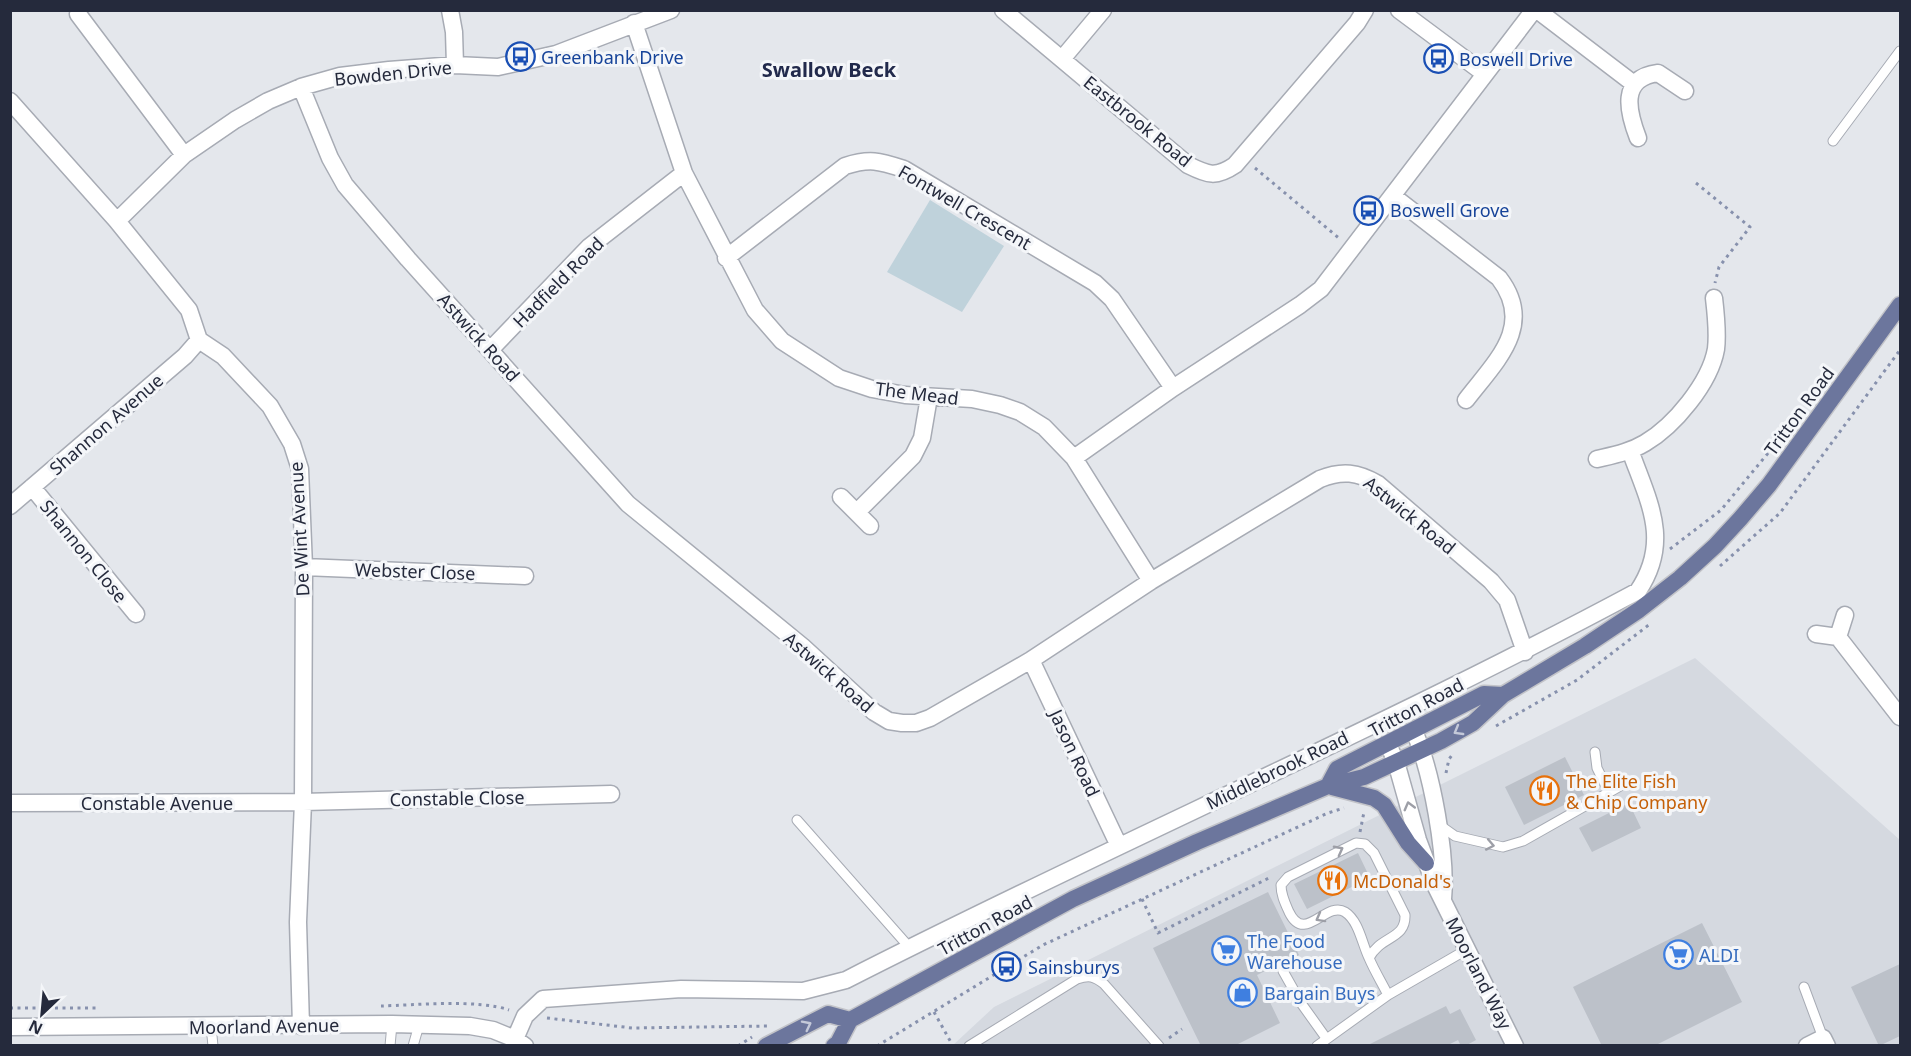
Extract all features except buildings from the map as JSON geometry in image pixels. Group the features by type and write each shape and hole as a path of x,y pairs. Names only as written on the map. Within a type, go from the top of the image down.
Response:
{"main road":[{"name":"Tritton Road","path":"850,1020 1074,899 1197,842 1328,786 1338,769 1484,694 1503,695 1585,646 1639,610 1680,578 1715,546 1769,485 1900,305"},
{"path":"1328,786 1364,777 1441,741 1473,723 1503,695"},
{"path":"1328,786 1374,798 1384,805 1408,843 1426,863"},
{"path":"770,1044 828,1014 850,1020 838,1043 834,1046"}],"street":[{"path":"450,10 454,32 454,65"},
{"name":"Bowden Drive","path":"117,221 184,155 235,120 268,101 301,87 340,76 454,65 498,67 556,54 671,10"},
{"name":"Eastbrook Road","path":"1003,10 1188,165 1212,174 1224,173 1242,157 1357,23 1365,10"},
{"path":"1062,59 1103,10"},
{"path":"1399,10 1485,74"},
{"path":"1074,458 1173,388 1300,305 1320,289 1535,10 1634,84"},
{"path":"78,14 184,155"},
{"name":"The Mead","path":"634,23 684,173 726,258 755,310 782,341 839,378 872,389 905,395 972,399 1020,412 1044,427 1074,458 1151,581"},
{"path":"1638,138 1629,110 1630,92 1634,84 1658,73 1685,91"},
{"name":"Astwick Road","path":"301,87 330,158 345,185 628,504 802,646 874,712 889,721 916,723 930,718 1031,660 1151,581 1320,479 1348,472 1364,475 1378,484 1491,581 1507,600 1525,652"},
{"path":"10,101 117,221 189,310 199,340"},
{"name":"Fontwell Crescent","path":"726,258 845,166 863,160 882,162 904,169 1095,283 1112,299 1173,388"},
{"name":"Hadfield Road","path":"490,350 589,248 684,173"},
{"path":"1393,196 1499,278 1511,299 1514,322 1508,344 1466,400"},
{"path":"1597,459 1630,450 1661,433 1698,390 1713,364 1716,347 1714,298"},
{"name":"Shannon Avenue","path":"10,506 185,356 199,340"},
{"name":"De Wint Avenue","path":"199,340 223,356 270,406 292,444 300,469 304,567 303,802 298,922 301,1026"},
{"path":"856,512 913,456 922,438 929,397"},
{"name":"Middlebrook Road","path":"846,980 1119,846 1525,652 1638,591 1652,563 1656,543 1655,521 1630,450"},
{"name":"Shannon Close","path":"32,488 136,614"},
{"path":"842,496 870,526"},
{"name":"Webster Close","path":"304,567 525,576"},
{"path":"1838,637 1845,615"},
{"path":"1816,634 1838,637 1900,717"},
{"name":"Jason Road","path":"1031,660 1119,846"},
{"name":"Moorland Way","path":"1413,731 1422,749 1437,823 1445,880 1443,900"},
{"name":"Moorland Way","path":"1388,744 1396,762 1426,863 1466,950 1514,1045"},
{"name":"Constable Close","path":"303,802 612,794"},
{"name":"Constable Avenue","path":"10,803 303,802"},
{"name":"Moorland Avenue","path":"10,1027 419,1024 470,1026 493,1030 520,1042 525,1016 543,999 681,989 803,991 846,980"},
{"path":"1807,1046 1825,1042"}],"lane":[{"path":"1833,141 1900,51"},
{"path":"1595,752 1597,768 1609,792"},
{"path":"1437,823 1455,836 1503,847 1523,841 1622,785"},
{"path":"797,820 910,948"},
{"path":"1368,957 1374,947 1401,932 1405,924 1405,915 1374,853 1365,844 1356,843 1287,877 1281,885 1281,893 1293,919 1299,924 1308,924 1329,912 1340,910 1347,913 1357,927 1368,957 1388,995"},
{"path":"1317,1046 1388,995 1466,950"},
{"path":"1283,970 1301,1003 1326,1038"},
{"path":"969,1046 1077,980 1088,976 1096,977 1104,984 1162,1043"},
{"path":"1804,987 1825,1042"},
{"path":"390,1046 392,1024"},
{"path":"413,1046 419,1024"},
{"path":"211,1026 213,1046"}],"path":[{"path":"1242,157 1352,249"},
{"path":"1696,183 1750,227 1719,267 1714,286 1714,298"},
{"path":"1652,563 1721,510 1789,427"},
{"path":"1359,834 1368,805"},
{"path":"877,1046 1043,945 1328,813 1347,807"},
{"path":"1142,899 1158,933 1275,875"},
{"path":"934,1012 953,1046"},
{"path":"1162,1043 1182,1029"}],"shaded area":[{"path":"930,200 1004,246 962,312 887,272"},
{"path":"1695,658 1900,840 1900,1045 952,1046 994,1007"}],"place":[{"name":"Greenbank Drive","path":"520,57"},
{"name":"Boswell Drive","path":"1438,59"},
{"name":"Boswell Grove","path":"1369,210"},
{"name":"The Elite Fish & Chip Company","path":"1545,791"},
{"name":"McDonald's","path":"1332,881"},
{"name":"The Food Warehouse","path":"1226,951"},
{"name":"ALDI","path":"1678,955"},
{"name":"Sainsburys","path":"1007,967"},
{"name":"Bargain Buys","path":"1243,993"}],"district":[{"name":"Swallow Beck","path":"829,69"}]}
